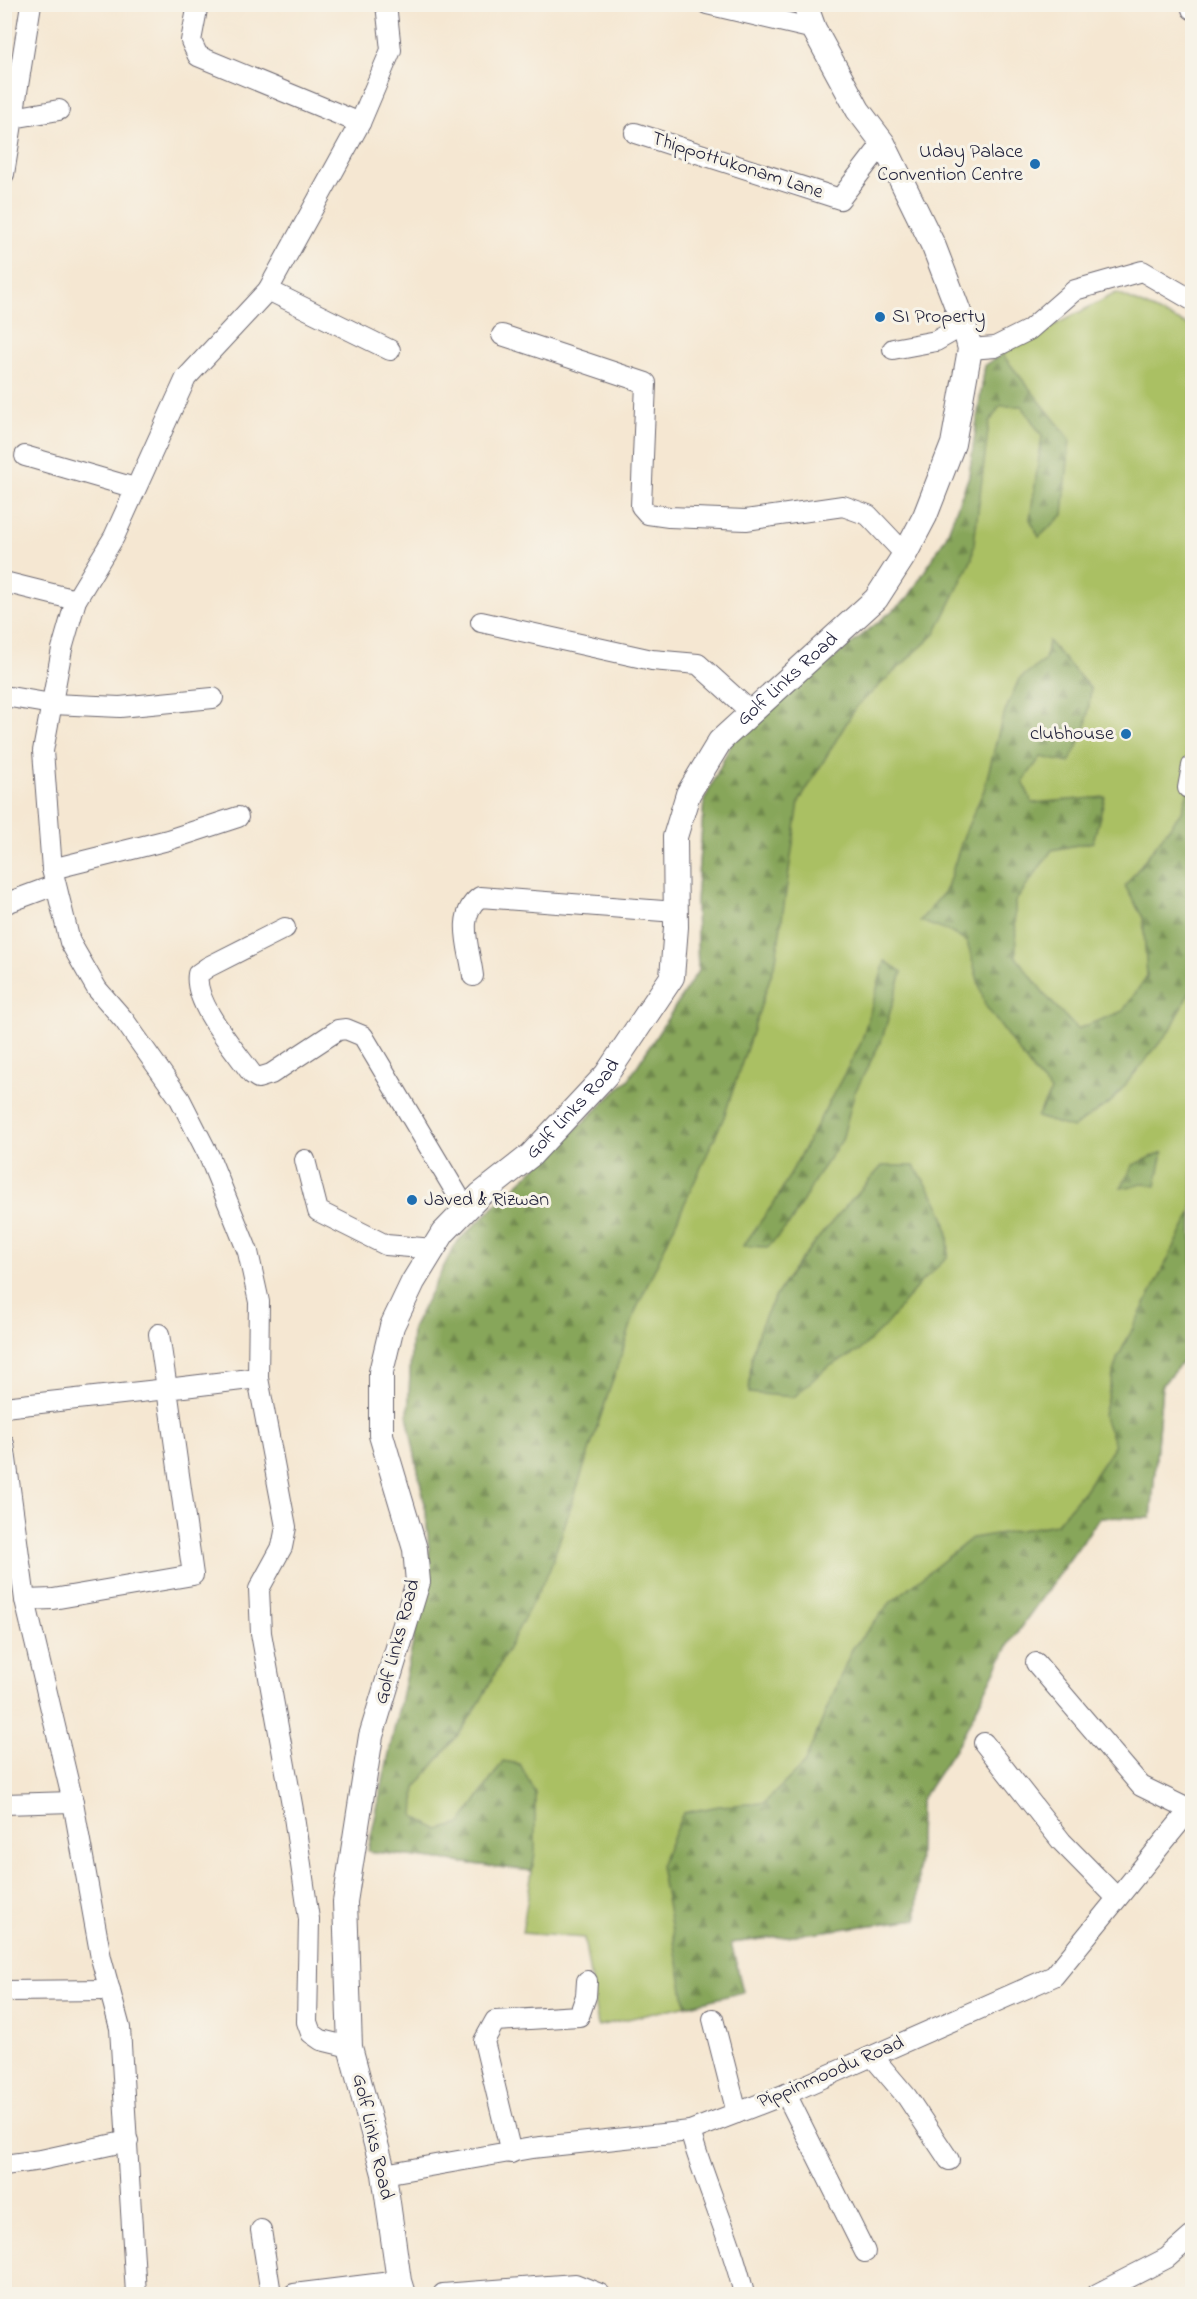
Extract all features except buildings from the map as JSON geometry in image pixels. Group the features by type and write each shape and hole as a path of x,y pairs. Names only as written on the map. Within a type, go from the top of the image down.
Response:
{"street":[{"path":"4,174 30,4"},
{"path":"198,4 191,41 198,56 360,123"},
{"path":"350,2047 321,2040 310,2033 307,2022 309,1919 293,1810 261,1633 259,1589 282,1547 286,1527 258,1378 259,1302 248,1252 217,1177 180,1099 124,1020 97,989 70,942 53,877 43,751 62,649 76,600 114,537 186,378 268,290 360,123 391,50 386,4"},
{"path":"707,4 814,29"},
{"name":"Golf Links Road","path":"401,2288 384,2174 350,2047 345,1902 371,1736 418,1582 415,1549 381,1435 381,1372 392,1326 443,1233 480,1195 531,1155 606,1075 672,977 676,912 675,837 688,794 720,741 876,599 905,554 925,516 953,444 969,349 963,326 934,247 882,143 858,110 814,29 805,4"},
{"path":"1191,4 1192,9"},
{"path":"13,118 58,110"},
{"name":"Thippottukonam Lane","path":"635,133 840,199 882,143"},
{"path":"969,349 995,346 1029,330 1075,290 1142,271 1192,300"},
{"path":"268,290 390,350"},
{"path":"892,349 936,341 963,326"},
{"path":"502,335 646,383 641,506 648,514 669,518 746,520 843,506 868,515 905,554"},
{"path":"25,456 135,488"},
{"path":"4,582 76,600"},
{"path":"481,622 652,660 698,664 751,712"},
{"path":"4,696 52,704 120,707 213,698"},
{"path":"1188,788 1192,766"},
{"path":"4,904 53,877 238,817"},
{"path":"473,976 465,922 470,905 480,897 676,912"},
{"path":"285,928 198,974 197,987 204,1004 252,1074 258,1078 271,1074 338,1030 346,1029 363,1036 466,1209"},
{"path":"305,1160 318,1211 386,1245 434,1249"},
{"path":"25,1600 53,1599 193,1575 159,1334"},
{"path":"4,1407 258,1378"},
{"path":"4,1444 25,1600 73,1802 101,1958 120,2028 136,2295"},
{"path":"1036,1663 1141,1786 1192,1809"},
{"path":"984,1743 1062,1842 1117,1898"},
{"path":"4,1804 73,1802"},
{"name":"Pippinmoodu Road","path":"384,2174 511,2153 690,2131 873,2057 1054,1976 1192,1809"},
{"path":"511,2153 484,2041 490,2026 495,2021 579,2016 586,1996 587,1981"},
{"path":"4,1991 110,1990"},
{"path":"713,2019 737,2113"},
{"path":"873,2057 907,2097 949,2160"},
{"path":"786,2094 865,2252"},
{"path":"690,2131 700,2165 734,2250 744,2295"},
{"path":"4,2165 41,2160 128,2141"},
{"path":"261,2230 271,2295"},
{"path":"1097,2295 1167,2258 1192,2236"},
{"path":"443,2295 574,2284 600,2295"},
{"path":"294,2295 401,2288"}],"green space":[{"path":"1116,293 1192,327 1192,1351 1162,1385 1151,1518 1100,1517 1010,1642 960,1741 920,1801 917,1919 731,1943 743,1992 598,2026 584,1938 522,1933 532,1871 368,1851 430,1564 426,1511 408,1419 412,1329 456,1243 629,1079 698,971 696,901 704,801 733,740 908,598 946,537 969,476 985,365 1024,341"},
{"path":"1002,354 1070,439 1063,515 1039,537 1030,519 1042,436 1022,406 1000,406 989,423 972,559 935,634 856,707 799,802 776,960 724,1117 636,1310 550,1569 481,1700 462,1730 416,1787 414,1816 438,1830 461,1824 503,1761 520,1764 535,1793 535,1853 532,1871 368,1851 430,1564 426,1511 408,1419 412,1329 456,1243 629,1079 698,971 696,901 704,801 733,740 908,598 946,537 969,476 985,365"},
{"path":"1048,641 1091,689 1086,728 1069,763 1041,757 1023,781 1032,803 1105,797 1093,842 1052,850 1015,902 1016,957 1047,997 1077,1029 1123,1011 1147,976 1143,918 1125,886 1182,811 1189,788 1192,787 1192,987 1171,1029 1112,1101 1072,1128 1037,1117 1051,1091 1036,1075 985,1005 967,942 950,932 920,921 946,890 964,835 984,790 1002,719 1019,679 1045,660"},
{"path":"885,961 902,972 882,1039 854,1094 842,1140 819,1173 791,1222 768,1247 743,1246 776,1200 861,1043"},
{"path":"1163,1152 1156,1186 1143,1184 1121,1188 1133,1165"},
{"path":"882,1166 914,1166 935,1198 945,1219 949,1243 948,1257 920,1283 884,1327 859,1351 826,1368 794,1397 749,1393 752,1357 770,1306 804,1255"},
{"path":"1192,1212 1192,1351 1162,1385 1151,1518 1100,1517 1010,1642 960,1741 920,1801 917,1919 731,1943 743,1992 686,2006 660,1866 683,1813 719,1806 764,1803 804,1764 852,1649 890,1603 972,1538 1056,1524 1084,1491 1115,1445 1103,1415 1117,1359"}],"place":[{"name":"Uday Palace Convention Centre","path":"1035,164"},
{"name":"SI Property","path":"880,317"},
{"name":"clubhouse","path":"1126,734"},
{"name":"Javed & Rizwan","path":"412,1200"}]}
